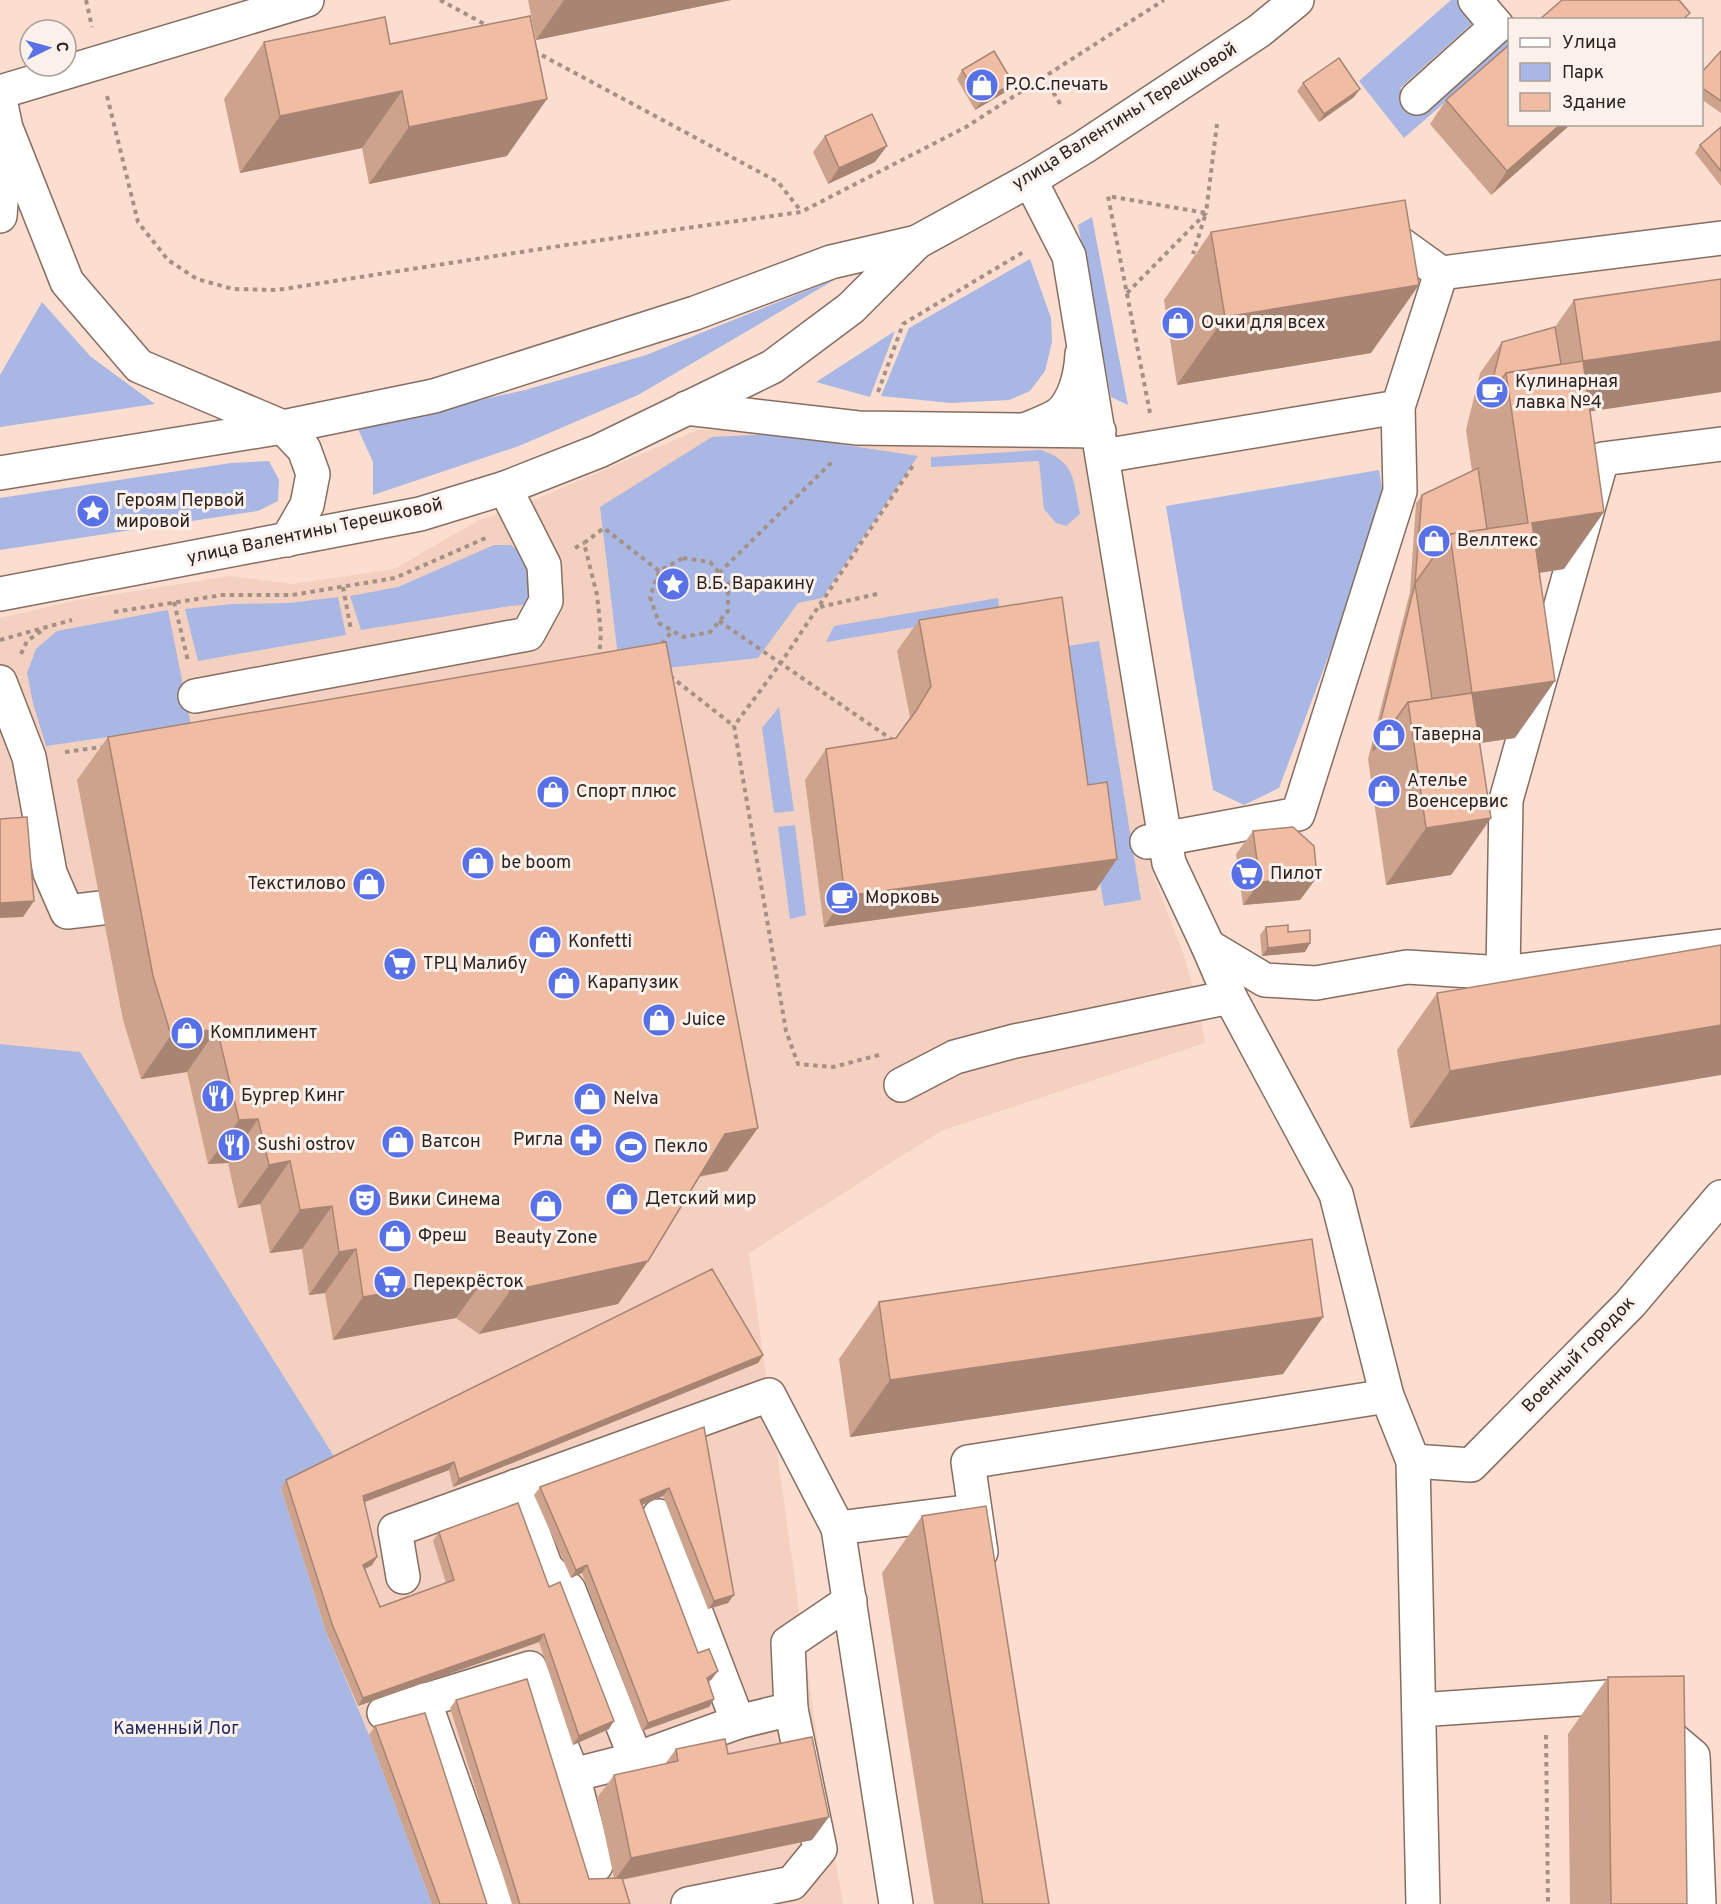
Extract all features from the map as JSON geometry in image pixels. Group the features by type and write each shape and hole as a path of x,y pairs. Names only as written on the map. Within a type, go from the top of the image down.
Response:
{"main road":[{"path":"0,92 308,0"},
{"name":"улица Валентины Терешковой","path":"0,472 283,428 434,396 695,313 831,262 917,242 1030,180 1134,114 1259,31 1297,0"},
{"path":"1417,98 1497,26 1475,0"},
{"path":"0,216 3,114"},
{"path":"3,114 67,282 139,366 283,428 304,449 313,474 307,505 287,540"},
{"path":"1030,180 1070,256 1101,443 1156,840 1169,863 1230,997 1336,1194 1387,1396 1413,1461 1423,1904"},
{"path":"1344,232 1379,226 1442,273 1721,238"},
{"name":"улица Валентины Терешковой","path":"0,594 420,514 505,488 599,451 772,367 851,308 917,242"},
{"path":"1156,840 1298,814 1400,491 1398,407 1442,273"},
{"path":"1025,430 1059,414 1068,404 1082,365 1084,339"},
{"path":"686,408 858,428 1025,430 1101,443 1157,447 1398,407"},
{"path":"1503,973 1506,800 1602,459 1721,444"},
{"path":"195,696 528,634 546,601 544,565 505,488"},
{"path":"0,682 29,757 50,873 67,912 101,908"},
{"path":"1208,946 1265,980 1316,983 1407,968 1503,973 1721,946"},
{"path":"901,1085 965,1054 1015,1041 1230,997"},
{"name":"Военный городок","path":"1413,1461 1471,1465 1630,1305 1721,1197"},
{"path":"402,1577 394,1530 769,1395 838,1528 896,1904"},
{"path":"986,1580 968,1462 1387,1396"},
{"path":"516,1486 546,1568 569,1590 636,1759"},
{"path":"838,1528 975,1510"},
{"path":"660,1516 738,1722"},
{"path":"688,1904 794,1893 820,1849 791,1709 788,1643 850,1601"},
{"path":"384,1713 530,1668 573,1775 596,1865"},
{"path":"1419,1710 1622,1696 1693,1756 1699,1904"},
{"path":"424,1700 496,1904"},
{"path":"573,1775 636,1759 738,1722 791,1709"}],"path":[{"path":"86,0 138,222 168,260 197,279 233,289 277,290 801,212 966,127 1164,0"},
{"path":"440,0 493,28"},
{"path":"525,46 778,182 801,212"},
{"path":"1044,77 1062,107"},
{"path":"1193,254 1206,213 1217,124"},
{"path":"1157,447 1108,196 1206,213"},
{"path":"1127,293 1206,213"},
{"path":"876,397 903,324 1026,250"},
{"path":"734,726 819,608 920,456"},
{"path":"719,573 836,459"},
{"path":"544,565 584,543 604,528 659,571"},
{"path":"104,614 222,595 292,595 395,578 494,534"},
{"path":"584,543 597,595 601,633 598,669"},
{"path":"683,558 710,562 728,584 728,611 710,632 683,637 672,631 659,623 650,597 659,571 683,558"},
{"path":"819,608 878,594"},
{"path":"174,602 195,696"},
{"path":"0,640 80,618"},
{"path":"719,621 894,742"},
{"path":"661,645 672,631"},
{"path":"669,675 734,726 786,1031 798,1064 833,1067 885,1053"},
{"path":"89,749 111,746"},
{"path":"1546,1702 1548,1904"}],"shaded area":[{"path":"773,429 1090,444 1152,872 1182,950 1198,1003 1205,1043 941,1131 749,1253 830,1830 843,1904 432,1904 369,1735 326,1632 281,1488 80,1052 0,1044 0,618 78,600 230,576 292,584 394,569 479,520 515,508 698,430"}],"green space":[{"path":"1451,0 1457,0 1475,21 1400,88 1417,109 1508,30 1508,47 1404,138 1359,81"},
{"path":"1092,217 1128,405 1111,397 1078,225"},
{"path":"1030,259 1051,318 1052,342 1045,371 1030,391 1009,400 951,403 881,396 909,328"},
{"path":"836,279 638,395 519,446 373,495 373,462 357,427 525,390 646,355"},
{"path":"42,302 90,356 155,404 0,427 0,375"},
{"path":"895,331 870,397 816,382"},
{"path":"773,434 918,456 822,598 798,603 758,658 620,673 600,507 712,437"},
{"path":"1041,450 1061,460 1074,482 1080,514 1066,526 1056,523 1044,509 1039,461 931,467 931,457"},
{"path":"269,461 279,480 278,501 258,511 0,550 0,498 231,463"},
{"path":"1379,470 1385,506 1279,788 1244,805 1213,790 1166,506"},
{"path":"494,545 511,545 532,563 533,604 361,630 350,596 398,587"},
{"path":"338,597 346,635 198,661 185,609 233,604 290,603"},
{"path":"998,598 1000,613 826,642 834,626"},
{"path":"168,610 191,725 46,746 27,673 36,649 57,631"},
{"path":"1099,641 1141,900 1104,906 1062,647"},
{"path":"779,707 794,811 774,813 762,728"},
{"path":"795,825 806,915 790,919 778,827"},
{"name":"Каменный Лог","path":"0,1044 80,1052 337,1461 281,1488 326,1632 369,1735 432,1904 0,1904"}],"building":[{"path":"1562,0 1679,0 1690,13 1684,18 1541,18"},
{"path":"530,16 547,99 409,127 402,91 280,116 264,42 385,17 390,44"},
{"path":"1508,46 1508,126 1559,126 1507,171 1446,100"},
{"name":"Р.О.С.печать","path":"994,51 1013,83 981,102 962,70"},
{"path":"1721,51 1721,101 1703,88 1703,71"},
{"path":"1339,58 1360,89 1324,114 1303,83"},
{"path":"872,114 887,146 839,168 825,136"},
{"path":"1721,127 1721,171 1700,145"},
{"path":"1405,200 1419,285 1225,317 1211,232"},
{"path":"1721,279 1721,341 1583,361 1574,300"},
{"path":"1555,327 1561,364 1506,373 1488,399 1502,342"},
{"path":"1583,361 1604,512 1532,523 1555,681 1472,693 1450,534 1528,523 1506,373"},
{"path":"1478,468 1487,529 1450,534 1415,583 1422,495"},
{"path":"1415,584 1432,699 1408,702 1373,751"},
{"path":"1062,597 1088,785 1107,782 1117,859 845,896 826,749 896,738 916,711 931,686 919,620"},
{"name":"ТРЦ Малибу","path":"666,642 758,1128 725,1134 648,1261 510,1291 487,1275 363,1297 356,1249 339,1252 332,1206 300,1210 290,1161 269,1165 258,1119 239,1120 217,1029 171,1035 153,976 108,737"},
{"path":"1472,693 1491,818 1426,828 1408,702"},
{"path":"27,817 34,901 0,903 0,819"},
{"path":"1293,827 1314,846 1317,877 1260,882 1253,831"},
{"path":"1288,925 1288,932 1310,930 1310,943 1268,948 1266,927"},
{"path":"1721,945 1721,1025 1450,1071 1437,993"},
{"path":"1312,1239 1323,1317 890,1380 879,1302"},
{"path":"712,1269 763,1355 459,1479 454,1462 363,1496 377,1557 363,1565 380,1607 454,1580 439,1532 518,1503 549,1587 560,1582 614,1721 579,1736 544,1634 363,1698 332,1624 286,1480"},
{"path":"704,1427 734,1595 714,1601 669,1488 640,1500 698,1653 709,1649 718,1671 707,1678 714,1699 648,1723 587,1565 576,1570 540,1487"},
{"path":"986,1506 1049,1904 983,1904 922,1516"},
{"path":"1684,1676 1687,1904 1611,1904 1608,1677"},
{"path":"527,1679 589,1879 622,1878 630,1904 520,1904 456,1700"},
{"path":"425,1713 487,1904 440,1904 375,1726"},
{"path":"812,1737 829,1817 631,1858 614,1775 678,1761 676,1749 725,1739 728,1754"}],"place":[{"name":"Р.О.С.печать","path":"982,85"},
{"name":"Очки для всех","path":"1178,323"},
{"name":"Кулинарная лавка №4","path":"1492,392"},
{"name":"Героям Первой мировой","path":"93,511"},
{"name":"Веллтекс","path":"1434,541"},
{"name":"В.Б. Варакину","path":"673,584"},
{"name":"Таверна","path":"1389,735"},
{"name":"Ателье Военсервис","path":"1384,791"},
{"name":"Спорт плюс","path":"553,792"},
{"name":"be boom","path":"478,863"},
{"name":"Пилот","path":"1247,874"},
{"name":"Текстилово","path":"369,884"},
{"name":"Морковь","path":"842,898"},
{"name":"Konfetti","path":"545,942"},
{"name":"ТРЦ Малибу","path":"400,964"},
{"name":"Карапузик","path":"564,983"},
{"name":"Juice","path":"659,1020"},
{"name":"Комплимент","path":"187,1033"},
{"name":"Бургер Кинг","path":"218,1096"},
{"name":"Nelva","path":"590,1099"},
{"name":"Ригла","path":"586,1140"},
{"name":"Ватсон","path":"398,1142"},
{"name":"Sushi ostrov","path":"234,1145"},
{"name":"Пекло","path":"631,1147"},
{"name":"Детский мир","path":"622,1199"},
{"name":"Вики Синема","path":"365,1200"},
{"name":"Beauty Zone","path":"546,1206"},
{"name":"Фреш","path":"395,1236"},
{"name":"Перекрёсток","path":"390,1282"}]}
